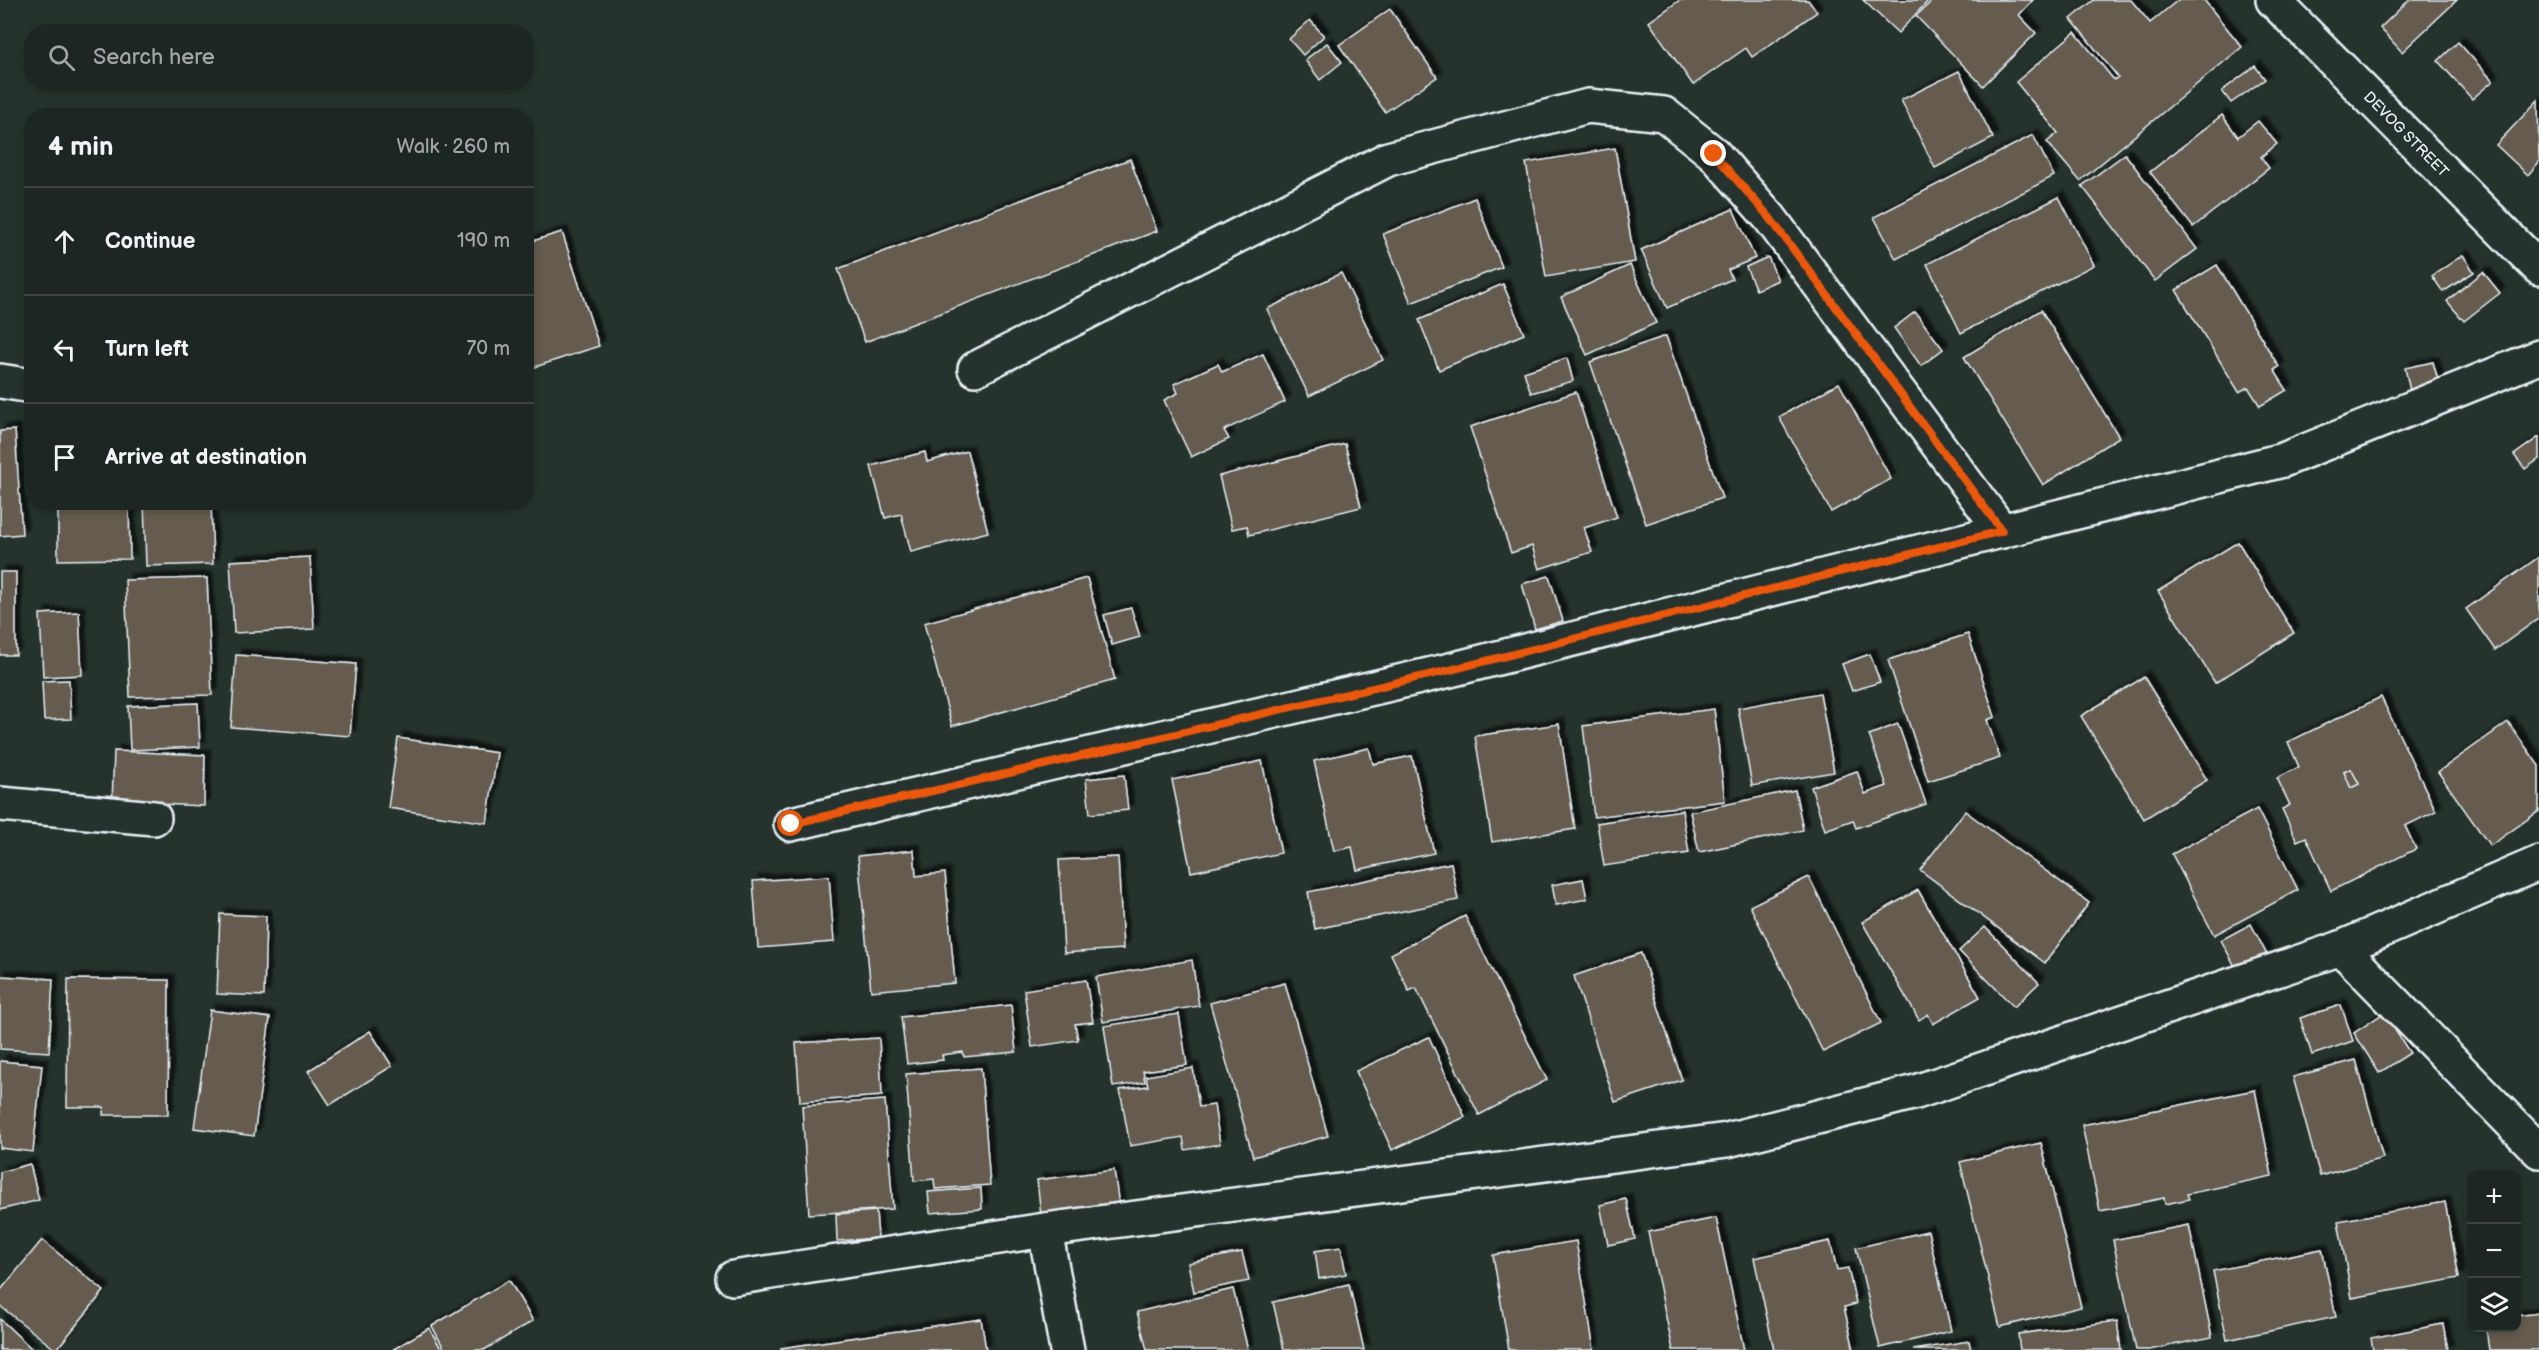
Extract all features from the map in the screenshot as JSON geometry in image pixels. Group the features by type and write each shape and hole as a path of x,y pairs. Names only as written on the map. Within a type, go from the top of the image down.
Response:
{"street":[{"name":"DEVOG STREET","path":"2273,0 2539,268"},
{"path":"975,369 1388,159 1588,106 1665,114 1714,154 1770,218 2002,531"},
{"path":"791,824 1450,670 2283,460 2539,357"},
{"path":"0,381 24,385"},
{"path":"0,804 154,818"},
{"path":"733,1278 1045,1230 1727,1140 1916,1092 2341,948 2539,862"},
{"path":"2341,948 2539,1151"},
{"path":"1045,1230 1067,1350"}],"building":[{"path":"1680,0 1808,0 1817,12 1752,57 1746,48 1693,85 1649,22"},
{"path":"1863,0 1929,0 1898,33"},
{"path":"1933,0 2033,0 2019,15 2036,33 1983,86 1916,16"},
{"path":"2094,0 2131,0 2150,23 2178,0 2204,0 2242,47 2080,181 2047,142 2058,133 2016,82 2075,32 2114,80 2118,77 2071,19"},
{"path":"2409,0 2457,0 2402,52 2380,28"},
{"path":"1390,9 1437,77 1385,112 1339,45"},
{"path":"1310,20 1324,36 1303,55 1289,39"},
{"path":"2458,42 2493,81 2472,99 2438,61"},
{"path":"1327,43 1342,62 1320,80 1305,60"},
{"path":"2255,66 2265,79 2231,103 2222,91"},
{"path":"1959,71 1993,138 1935,168 1901,100"},
{"path":"2538,100 2539,162 2528,175 2496,145"},
{"path":"2222,115 2238,137 2258,121 2277,144 2261,157 2269,168 2193,227 2150,172"},
{"path":"2033,135 2054,176 1896,259 1874,217"},
{"path":"1615,148 1635,262 1546,277 1526,163"},
{"path":"2125,154 2197,249 2155,281 2082,186"},
{"path":"1130,159 1157,231 865,342 838,269"},
{"path":"2059,197 2094,265 1961,333 1927,264"},
{"path":"1475,198 1502,267 1411,303 1383,234"},
{"path":"1733,209 1755,258 1728,270 1732,279 1667,308 1641,250"},
{"path":"562,232 599,346 534,367 534,241"},
{"path":"2463,255 2474,272 2443,292 2432,276"},
{"path":"1768,257 1778,280 1756,290 1746,267"},
{"path":"1630,265 1656,323 1587,355 1561,297"},
{"path":"2217,265 2279,367 2274,370 2287,390 2260,406 2248,387 2239,392 2176,290"},
{"path":"2483,272 2500,293 2464,321 2447,301"},
{"path":"1341,273 1383,360 1309,396 1267,309"},
{"path":"1503,284 1524,334 1439,370 1419,320"},
{"path":"2041,310 2119,437 2043,485 1964,357"},
{"path":"1915,312 1943,349 1921,366 1894,328"},
{"path":"1666,336 1722,498 1646,524 1590,362"},
{"path":"1263,354 1285,402 1224,430 1229,439 1191,457 1164,400 1178,393 1174,384 1218,364 1222,372"},
{"path":"1567,358 1573,381 1531,393 1524,372"},
{"path":"2433,362 2439,384 2410,391 2405,368"},
{"path":"1839,383 1891,479 1831,512 1779,417"},
{"path":"1576,392 1617,517 1584,528 1592,552 1539,569 1532,546 1511,553 1470,427"},
{"path":"15,430 22,534 0,536 0,431"},
{"path":"2539,437 2539,459 2525,469 2514,455"},
{"path":"1345,444 1361,507 1249,535 1247,526 1232,529 1219,476"},
{"path":"967,451 988,532 911,552 901,514 885,518 871,466 925,452 927,462"},
{"path":"58,510 129,510 130,559 58,560"},
{"path":"144,510 211,510 213,564 146,566"},
{"path":"2238,542 2294,633 2215,683 2158,591"},
{"path":"310,557 314,629 234,633 230,561"},
{"path":"2539,557 2539,618 2495,650 2466,609"},
{"path":"0,572 16,572 16,655 0,655"},
{"path":"1549,576 1563,621 1535,629 1522,584"},
{"path":"207,578 212,695 130,697 125,580"},
{"path":"1087,578 1115,680 952,726 924,623"},
{"path":"1131,608 1140,637 1112,645 1104,615"},
{"path":"79,612 82,675 43,677 40,614"},
{"path":"1968,634 1995,717 1987,720 2000,758 1928,781 1888,660"},
{"path":"1870,654 1880,682 1852,691 1842,664"},
{"path":"236,655 356,664 350,736 231,727"},
{"path":"2144,677 2207,780 2144,819 2081,716"},
{"path":"69,680 71,719 44,720 42,681"},
{"path":"1820,693 1834,772 1752,786 1738,708"},
{"path":"2381,697 2436,811 2405,826 2416,849 2331,891 2306,837 2297,841 2282,809 2290,805 2277,778 2299,767 2288,742","holes":["2351,769 2359,784 2351,788 2344,772"]},
{"path":"198,703 200,747 130,750 128,706"},
{"path":"1714,709 1725,801 1594,817 1583,726"},
{"path":"2508,722 2539,766 2539,811 2490,846 2438,772"},
{"path":"1559,724 1575,829 1492,842 1475,736"},
{"path":"1898,724 1926,804 1856,828 1853,820 1825,830 1811,787 1857,771 1865,794 1887,786 1869,735"},
{"path":"398,738 497,753 487,823 388,808"},
{"path":"1369,748 1373,764 1412,756 1434,853 1357,870 1352,847 1334,851 1314,761"},
{"path":"114,751 205,755 204,806 112,802"},
{"path":"1262,761 1281,853 1191,872 1172,780"},
{"path":"2351,769 2359,784 2351,788 2344,772"},
{"path":"1124,775 1128,810 1090,814 1086,779"},
{"path":"1795,790 1803,830 1699,852 1690,812"},
{"path":"2257,809 2298,890 2214,935 2172,854"},
{"path":"1682,810 1689,853 1604,866 1597,823"},
{"path":"1965,811 2089,903 2045,963 1920,870"},
{"path":"914,850 916,876 945,873 955,983 871,991 858,856"},
{"path":"1118,857 1123,949 1064,953 1059,860"},
{"path":"1451,863 1458,900 1315,929 1308,892"},
{"path":"829,876 834,942 758,948 753,881"},
{"path":"1809,877 1881,1023 1823,1052 1750,906"},
{"path":"1583,879 1587,899 1556,905 1552,885"},
{"path":"1918,890 1980,997 1933,1024 1928,1014 1919,1020 1862,922"},
{"path":"220,914 266,916 264,996 217,994"},
{"path":"1465,916 1547,1080 1479,1115 1416,988 1409,991 1391,954"},
{"path":"2251,924 2267,955 2237,970 2221,940"},
{"path":"1985,927 2039,983 2014,1007 1959,951"},
{"path":"1641,953 1682,1080 1615,1102 1574,976"},
{"path":"1192,960 1199,1006 1103,1022 1096,977"},
{"path":"0,976 53,979 49,1052 0,1049"},
{"path":"68,979 169,980 168,1115 103,1115 104,1107 67,1107"},
{"path":"1086,980 1093,1022 1075,1024 1078,1040 1032,1047 1024,990"},
{"path":"1285,983 1328,1136 1253,1157 1210,1003"},
{"path":"1011,1005 1016,1052 964,1057 963,1052 942,1055 943,1060 907,1064 901,1017"},
{"path":"2341,1005 2353,1041 2312,1055 2300,1018"},
{"path":"210,1010 270,1018 254,1136 194,1128"},
{"path":"2384,1013 2410,1053 2379,1073 2354,1033"},
{"path":"1179,1014 1187,1065 1143,1071 1145,1082 1113,1087 1104,1026"},
{"path":"370,1031 392,1066 330,1105 308,1071"},
{"path":"1429,1037 1465,1117 1392,1150 1356,1071"},
{"path":"879,1038 882,1096 800,1102 796,1043"},
{"path":"2356,1060 2383,1158 2320,1176 2293,1077"},
{"path":"0,1061 42,1065 33,1152 0,1148"},
{"path":"981,1068 990,1185 935,1189 934,1179 914,1181 906,1074"},
{"path":"1193,1068 1199,1107 1214,1105 1220,1144 1185,1150 1183,1137 1130,1146 1120,1090 1148,1086 1146,1076"},
{"path":"2255,1090 2272,1176 2187,1194 2189,1199 2165,1204 2164,1198 2100,1211 2082,1125"},
{"path":"885,1100 893,1209 809,1214 802,1106"},
{"path":"2041,1143 2081,1307 2000,1327 1960,1162"},
{"path":"30,1164 39,1200 0,1210 0,1172"},
{"path":"1114,1170 1119,1206 1041,1215 1037,1180"},
{"path":"981,1188 982,1209 930,1213 928,1192"},
{"path":"1626,1199 1635,1239 1608,1245 1600,1205"},
{"path":"2445,1202 2459,1278 2352,1298 2338,1221"},
{"path":"876,1211 878,1238 837,1241 836,1214"},
{"path":"1716,1218 1744,1350 1673,1350 1648,1232"},
{"path":"2189,1225 2212,1337 2149,1350 2136,1350 2113,1240"},
{"path":"1928,1231 1951,1331 1880,1348 1856,1248"},
{"path":"42,1240 104,1291 56,1350 0,1306 0,1291"},
{"path":"1576,1241 1594,1350 1509,1350 1493,1255"},
{"path":"1830,1241 1837,1270 1848,1268 1856,1304 1844,1307 1854,1350 1774,1350 1754,1258"},
{"path":"1341,1247 1346,1274 1319,1279 1315,1251"},
{"path":"2322,1249 2336,1317 2227,1340 2213,1271"},
{"path":"1242,1252 1249,1281 1194,1292 1188,1263"},
{"path":"509,1280 533,1321 484,1350 445,1350 432,1326"},
{"path":"1349,1284 1364,1350 1284,1350 1273,1302"},
{"path":"1233,1289 1248,1350 1147,1350 1137,1312"},
{"path":"2539,1313 2539,1350 2489,1350 2487,1332 2521,1332 2521,1315"},
{"path":"0,1319 33,1350 0,1350"},
{"path":"981,1319 986,1350 781,1350 781,1348"},
{"path":"2117,1321 2121,1350 2020,1350 2018,1334"},
{"path":"2443,1324 2448,1350 2373,1350 2371,1338"},
{"path":"429,1328 442,1350 392,1350"},
{"path":"1969,1341 1971,1350 1913,1350"}],"route":[{"path":"791,824 1450,670 2002,531 1770,218 1714,154"}]}
